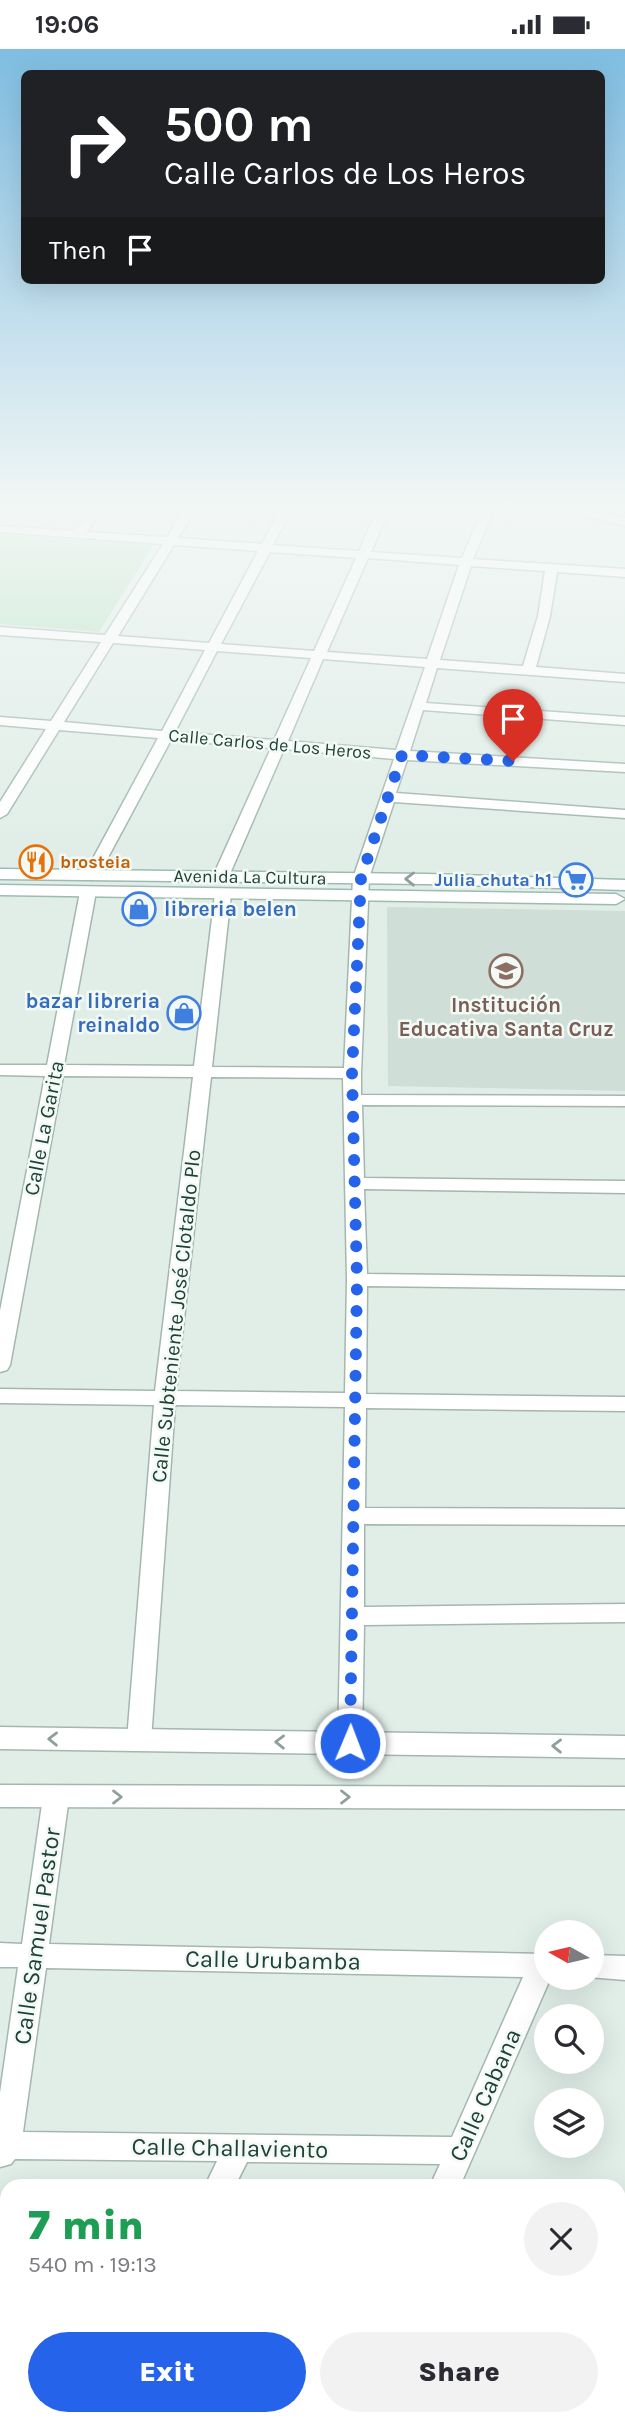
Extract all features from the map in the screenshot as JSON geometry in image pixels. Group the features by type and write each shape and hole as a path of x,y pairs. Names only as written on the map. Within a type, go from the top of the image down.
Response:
{"main road":[{"name":"Avenida La Cultura","path":"0,874 90,884"},
{"name":"Avenida La Cultura","path":"0,890 90,884 360,887 625,885"},
{"name":"Avenida La Cultura","path":"360,887 625,899"},
{"path":"0,1738 625,1747"},
{"path":"0,1796 625,1798"}],"street":[{"path":"0,814 121,621"},
{"name":"Calle La Garita","path":"0,1365 90,884 227,621"},
{"name":"Calle Subteniente José Clotaldo Plo","path":"139,1740 165,1398 222,885 279,744 334,621"},
{"path":"350,1743 357,1280 352,1073 360,887 446,621"},
{"path":"528,671 543,621"},
{"path":"2,634 110,639 625,678"},
{"path":"418,706 625,721"},
{"name":"Calle Carlos de Los Heros","path":"0,722 402,755 625,768"},
{"path":"388,797 625,814"},
{"path":"0,1070 352,1073"},
{"path":"352,1100 625,1101"},
{"path":"354,1183 625,1187"},
{"path":"357,1280 625,1283"},
{"path":"0,1396 625,1404"},
{"path":"354,1516 625,1517"},
{"path":"352,1616 625,1613"},
{"name":"Calle Samuel Pastor","path":"2,2149 35,1956 56,1797"},
{"name":"Calle Urubamba","path":"0,1955 534,1966"},
{"path":"604,1967 625,1968"},
{"name":"Calle Cabana","path":"448,2179 534,1988"},
{"path":"224,2179 239,2148"},
{"name":"Calle Challaviento","path":"2,2149 460,2151"}],"shaded area":[{"name":"Institución Educativa Santa Cruz","path":"387,907 625,911 625,1091 388,1086"}],"green space":[{"path":"0,621 106,621 99,632 0,624"}],"place":[{"name":"brosteia","path":"36,862"},
{"name":"Julia chuta h1","path":"576,880"},
{"name":"libreria belen","path":"139,909"},
{"name":"Institución Educativa Santa Cruz","path":"506,971"},
{"name":"bazar libreria reinaldo","path":"184,1013"}],"route":[{"path":"350,1743 357,1280 352,1073 361,878 402,755 513,761"}]}
